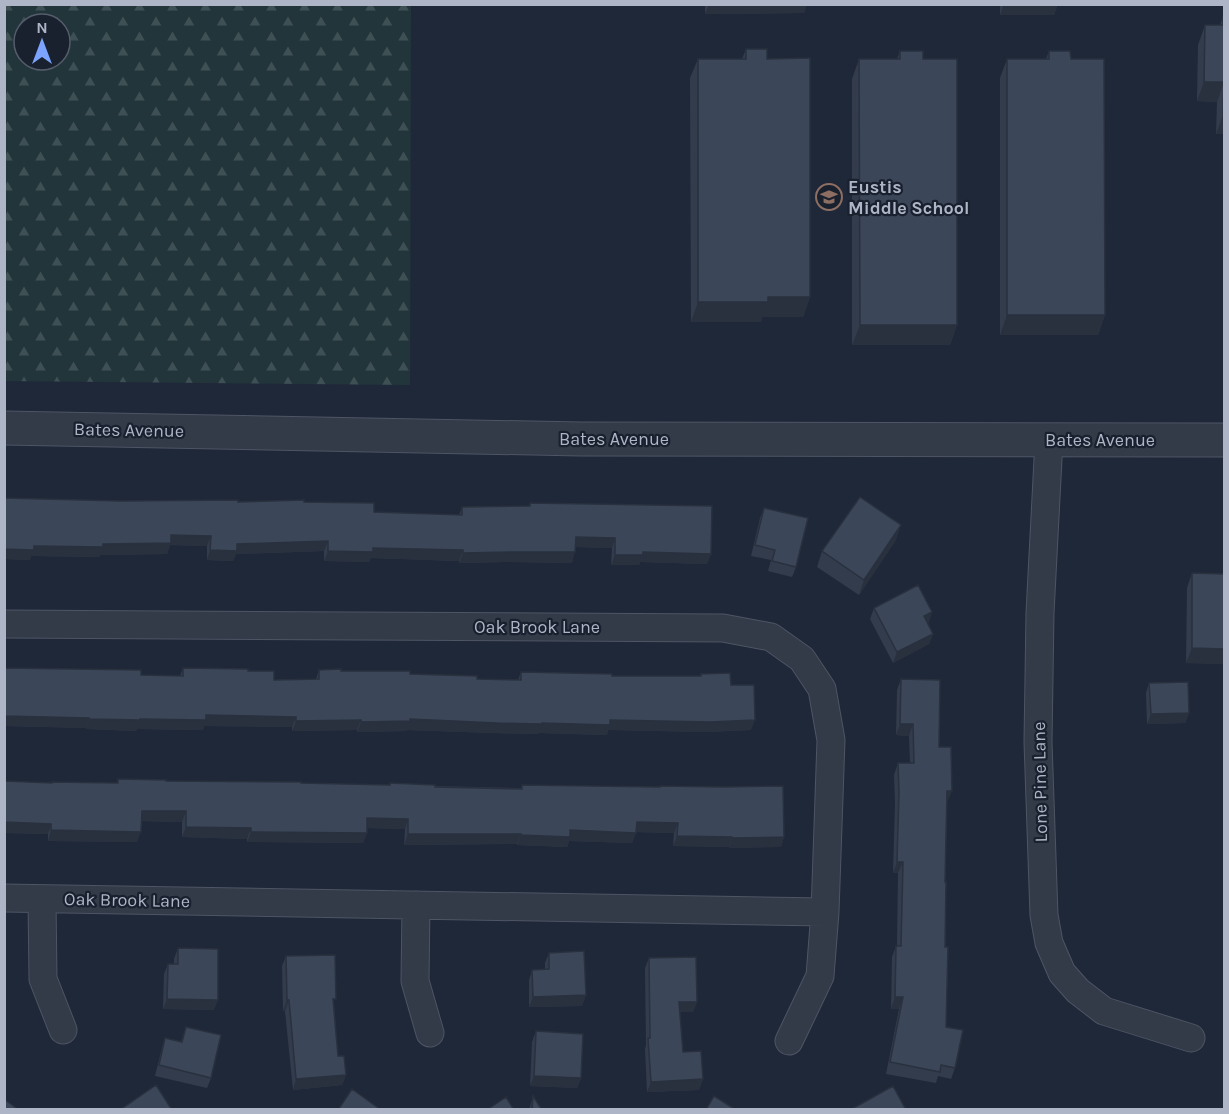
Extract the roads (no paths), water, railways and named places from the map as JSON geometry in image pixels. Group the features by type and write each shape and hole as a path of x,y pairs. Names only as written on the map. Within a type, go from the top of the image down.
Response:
{"street":[{"name":"Bates Avenue","path":"4,428 581,439 1224,440"},
{"name":"Lone Pine Lane","path":"1049,440 1040,613 1038,742 1044,915 1049,943 1062,973 1078,991 1104,1011 1191,1038"},
{"name":"Oak Brook Lane","path":"4,624 723,628 771,637 802,659 822,689 831,740 825,912 820,975 789,1041"},
{"name":"Oak Brook Lane","path":"4,898 825,912"},
{"path":"42,899 43,979 63,1030"},
{"path":"416,905 415,981 430,1033"}],"place":[{"name":"Eustis Middle School","path":"829,197"}]}
